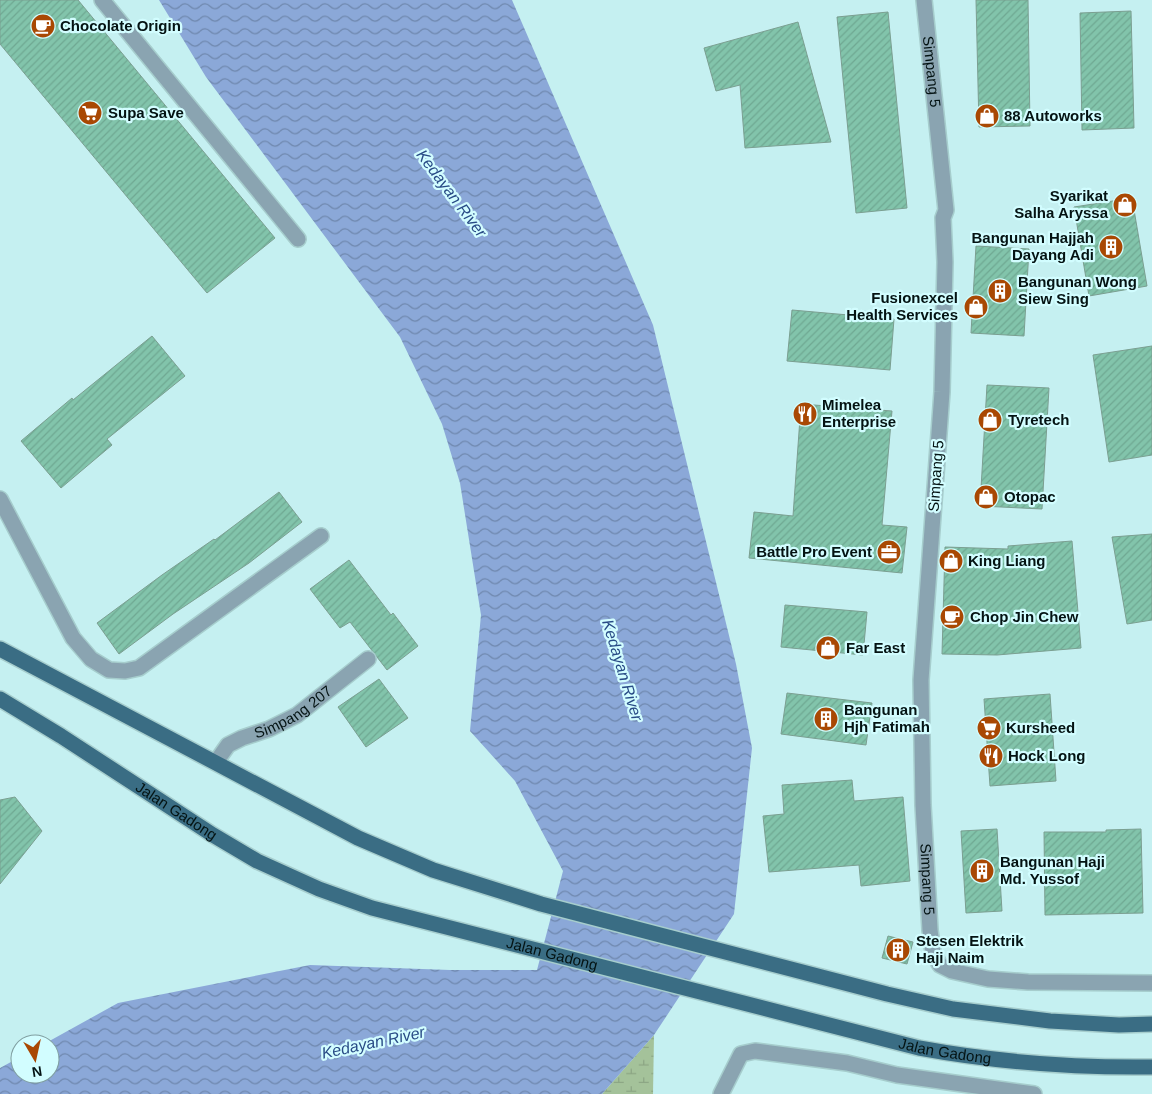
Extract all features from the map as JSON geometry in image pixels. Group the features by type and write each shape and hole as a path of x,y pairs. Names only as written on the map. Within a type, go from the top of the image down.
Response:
{"main road":[{"path":"0,649 358,838 433,870 541,904 954,1009 1050,1020 1119,1025 1152,1024"},
{"name":"Jalan Gadong","path":"0,699 257,861 319,889 372,908 918,1048 970,1057 1042,1064 1121,1068 1152,1067"}],"street":[{"path":"102,0 298,239"},
{"name":"Simpang 5","path":"924,0 946,210 943,218 945,262 942,392 921,680 923,805 933,953 940,965 952,971 988,979 1028,982 1152,983"},
{"path":"0,499 73,638 91,659 109,670 125,671 139,668 321,536"},
{"name":"Simpang 207","path":"216,762 228,745 269,729 297,715 368,659"},
{"path":"721,1094 741,1054 755,1051 847,1063 897,1075 1034,1094"}],"green space":[{"path":"654,1035 653,1094 602,1094"}],"water":[{"name":"Kedayan River","path":"159,0 512,0 653,325 736,664 752,748 734,914 654,1035 602,1094 0,1094 0,1068 10,1062 10,1084 60,1084 60,1035 118,1003 310,965 450,970 537,970 563,871 515,781 470,731 481,615 460,483 442,424 400,337 206,77"}],"building":[{"path":"0,0 78,0 275,238 207,293 0,44"},
{"path":"976,0 1028,0 1030,126 979,127"},
{"path":"1131,11 1134,128 1082,130 1080,13"},
{"path":"888,12 907,208 856,213 837,17"},
{"path":"798,22 831,142 745,148 740,85 716,91 704,48"},
{"name":"Bangunan Hajjah Dayang Adi","path":"1132,198 1147,286 1089,296 1074,207"},
{"name":"Bangunan Wong Siew Sing","path":"976,246 1029,249 1024,336 971,333"},
{"path":"792,310 894,319 890,370 787,361"},
{"path":"152,336 185,376 107,439 112,445 61,488 21,441 72,398 73,400"},
{"path":"1152,346 1152,455 1109,462 1093,355"},
{"path":"987,385 1049,388 1042,509 980,506"},
{"path":"801,404 892,411 882,525 907,527 902,573 749,558 754,512 793,516"},
{"path":"279,492 302,522 249,563 173,614 119,654 97,623 162,575 215,540"},
{"path":"1152,534 1152,620 1127,624 1112,537"},
{"path":"1072,541 1081,648 997,655 942,654 945,547 1008,549 1008,546"},
{"path":"349,560 391,615 393,613 418,646 387,670 350,622 340,628 310,589"},
{"path":"785,605 867,612 863,655 781,647"},
{"path":"379,679 408,718 366,747 338,707"},
{"name":"Bangunan Hjh Fatimah","path":"787,693 872,703 866,745 781,734"},
{"path":"1050,694 1056,781 990,786 984,699"},
{"path":"852,780 854,801 903,797 910,881 861,886 859,865 769,872 763,816 784,814 782,785"},
{"path":"15,797 42,831 0,884 0,800"},
{"name":"Bangunan Haji Md. Yussof","path":"997,829 1002,911 966,913 961,831"},
{"path":"1141,829 1143,913 1045,915 1044,832 1106,832 1106,830"},
{"name":"Stesen Elektrik Haji Naim","path":"888,936 913,942 907,964 882,958"}],"place":[{"name":"Chocolate Origin","path":"43,26"},
{"name":"Supa Save","path":"90,113"},
{"name":"88 Autoworks","path":"987,116"},
{"name":"Syarikat Salha Aryssa","path":"1125,205"},
{"name":"Bangunan Hajjah Dayang Adi","path":"1111,247"},
{"name":"Bangunan Wong Siew Sing","path":"1000,291"},
{"name":"Fusionexcel Health Services","path":"976,307"},
{"name":"Mimelea Enterprise","path":"805,414"},
{"name":"Tyretech","path":"990,420"},
{"name":"Otopac","path":"986,497"},
{"name":"Battle Pro Event","path":"889,552"},
{"name":"King Liang","path":"951,561"},
{"name":"Chop Jin Chew","path":"952,617"},
{"name":"Far East","path":"828,648"},
{"name":"Bangunan Hjh Fatimah","path":"826,719"},
{"name":"Kursheed","path":"989,728"},
{"name":"Hock Long","path":"991,756"},
{"name":"Bangunan Haji Md. Yussof","path":"982,871"},
{"name":"Stesen Elektrik Haji Naim","path":"898,950"}]}
